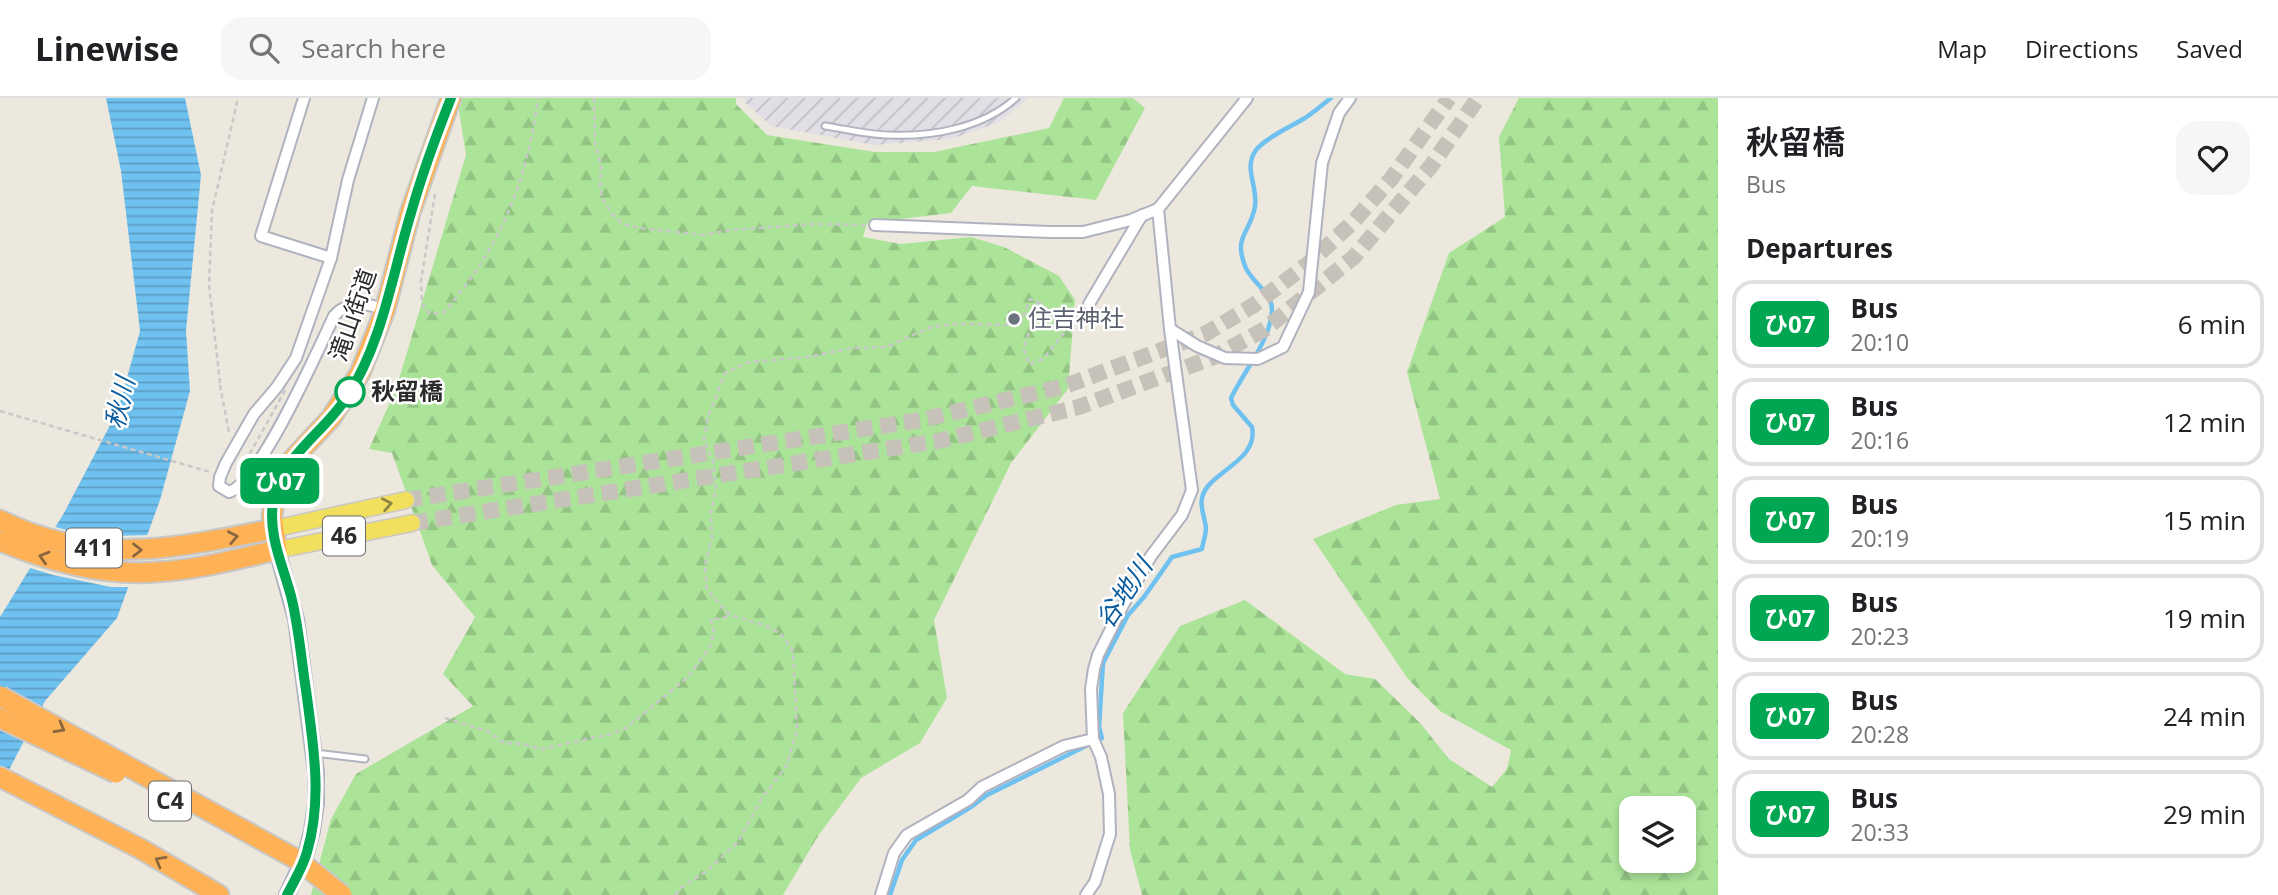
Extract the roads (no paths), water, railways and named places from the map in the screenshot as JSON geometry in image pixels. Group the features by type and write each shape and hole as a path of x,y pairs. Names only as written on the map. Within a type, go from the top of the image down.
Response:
{"highway":[{"name":"滝山街道","path":"277,550 273,529 273,505 283,472 346,397 360,373 385,310 410,214 451,98"},
{"name":"411","path":"0,520 43,539 86,547 139,550 193,544 273,529"},
{"name":"411","path":"0,541 39,555 98,570 154,573 277,550"},
{"path":"0,696 298,860 342,895"},
{"name":"C4","path":"0,718 175,804 334,895"},
{"name":"C4","path":"0,777 141,849 219,895"}],"main road":[{"name":"46","path":"273,529 406,500"},
{"name":"46","path":"277,550 412,523"}],"street":[{"path":"304,98 261,236 331,258"},
{"path":"373,98 348,180 331,258 296,358 254,414 233,450 220,477 219,486 229,492 241,486 257,466 339,309 356,304 372,305 385,310"},
{"path":"875,225 1083,232 1142,215 1158,209 1247,98"},
{"path":"1170,329 1219,357 1251,359 1268,356 1283,347 1309,292 1322,163 1339,113 1350,98"},
{"path":"1086,895 1095,882 1110,834 1109,794 1101,757 1093,739 1091,689 1098,655 1151,556 1182,515 1192,490 1170,329 1158,209"},
{"path":"1089,304 1142,215"},
{"path":"277,550 296,619 315,753 316,803 312,831 306,855 287,895"},
{"path":"881,895 894,853 907,835 968,800 982,787 1064,746 1093,739"}],"lane":[{"path":"825,126 886,135 946,131 978,121 1016,98"},
{"path":"315,753 365,759"}],"water":[{"name":"秋川","path":"106,98 185,98 201,175 186,331 190,391 160,500 117,618 45,701 0,787 0,617 64,513 118,410 140,331 121,171"}],"waterway":[{"name":"谷地川","path":"890,895 902,860 916,840 987,795 1102,738 1099,727 1103,663 1128,615 1172,557 1202,549 1206,528 1202,507 1204,491 1214,479 1238,461 1250,446 1252,427 1233,405 1231,398 1262,345 1272,311 1269,299 1248,272 1242,256 1242,241 1255,206 1252,157 1266,141 1305,118 1331,98"}],"tunnel":[{"path":"406,500 921,420 1065,386 1205,334 1254,305 1310,262 1353,222 1391,179 1449,98"},
{"path":"412,523 938,441 1079,407 1214,357 1265,329 1354,257 1431,166 1478,98"}],"place":[{"name":"住吉神社","path":"1014,319"},
{"name":"秋留橋","path":"350,392"}]}
